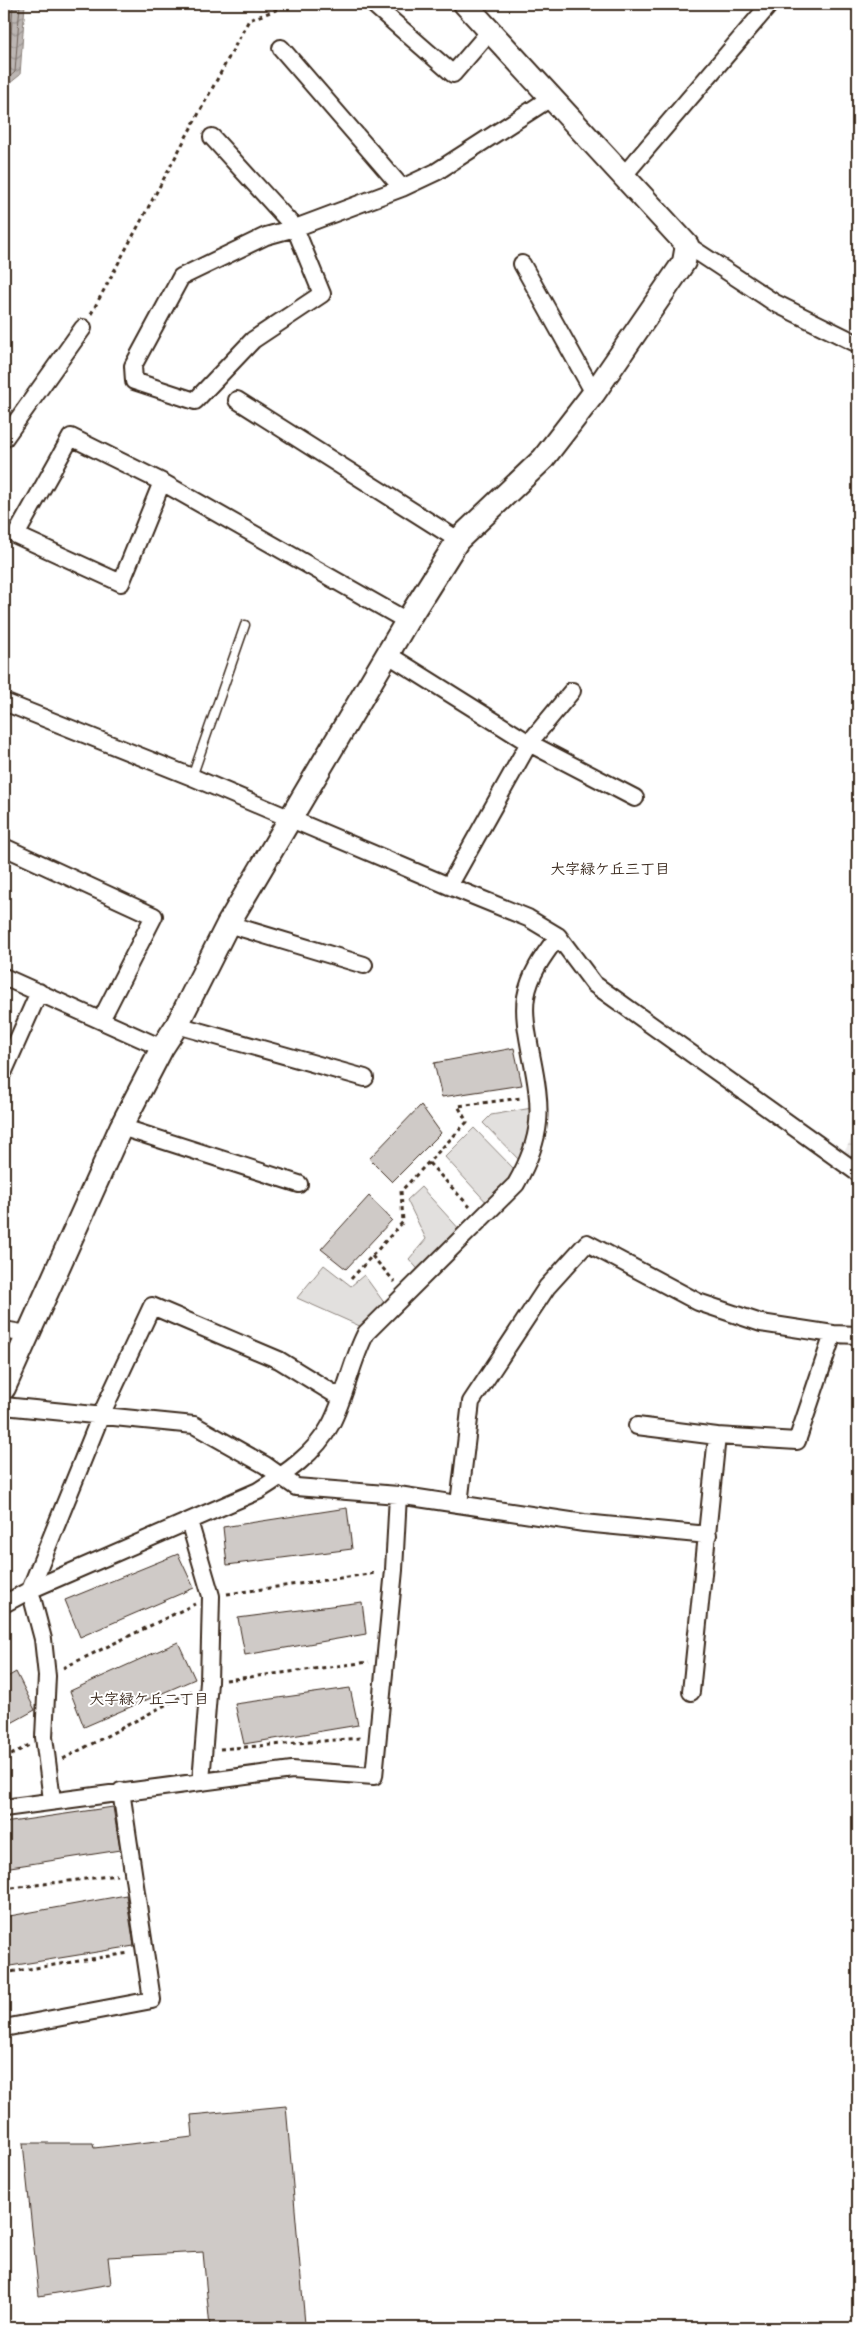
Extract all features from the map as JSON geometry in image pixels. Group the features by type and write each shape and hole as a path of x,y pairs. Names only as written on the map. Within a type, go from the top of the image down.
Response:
{"street":[{"path":"373,4 453,74 490,31"},
{"path":"624,175 770,4"},
{"path":"469,5 490,31 687,245 775,303 858,344"},
{"path":"281,48 402,188"},
{"path":"212,137 295,228 322,294 253,340 195,401 134,381 133,366 181,277 266,236 295,228 402,188 436,172 552,97"},
{"path":"4,1388 121,1127 162,1048 176,1025 228,924 387,654 458,540 543,459 594,393 684,262 687,245"},
{"path":"522,264 594,393"},
{"path":"4,439 83,328"},
{"path":"238,400 458,540"},
{"path":"162,482 121,583 16,535 71,437 162,482 407,621"},
{"path":"387,654 529,743 635,798"},
{"path":"449,886 529,743 572,691"},
{"path":"4,702 192,777 528,918 558,936 594,984 858,1173"},
{"path":"4,847 154,916 101,1020"},
{"path":"228,924 364,965"},
{"path":"4,1604 30,1590 258,1491 281,1477 315,1446 331,1424 342,1398 357,1351 366,1333 516,1184 529,1161 538,1132 540,1096 527,1032 526,998 536,966 558,936"},
{"path":"4,977 162,1048"},
{"path":"4,1071 39,992"},
{"path":"176,1025 364,1078"},
{"path":"121,1127 299,1184"},
{"path":"459,1504 471,1402 547,1287 587,1243 698,1302 761,1323 858,1336"},
{"path":"52,1800 44,1737 47,1676 43,1639 30,1590 101,1415 152,1306 279,1360 342,1398"},
{"path":"4,1330 27,1334"},
{"path":"637,1426 717,1436 797,1441 833,1334"},
{"path":"4,1406 194,1426 265,1465 296,1488 398,1495 584,1523 708,1535"},
{"path":"691,1692 717,1436"},
{"path":"4,1808 52,1800 292,1770 374,1776 387,1660 398,1495"},
{"path":"189,1520 211,1596 209,1682 201,1781"},
{"path":"4,2028 152,2000 121,1791"}],"lane":[{"path":"192,777 245,625"}],"path":[{"path":"83,328 249,20 292,4"},
{"path":"351,1279 403,1222 402,1191 467,1122 458,1106 540,1096"},
{"path":"429,1162 481,1218"},
{"path":"372,1256 406,1294"},
{"path":"47,1676 211,1596 394,1570"},
{"path":"48,1767 209,1682 387,1660"},
{"path":"203,1750 379,1736"},
{"path":"4,1759 44,1737"},
{"path":"4,1889 133,1873"},
{"path":"4,1973 145,1951"}],"shaded area":[{"path":"532,1108 530,1134 522,1163 483,1123 491,1115"},
{"path":"858,1125 858,1160 845,1151"},
{"path":"474,1128 516,1171 489,1205 445,1157"},
{"path":"421,1187 462,1232 422,1274 409,1259 426,1239 407,1200"},
{"path":"324,1265 351,1286 364,1275 385,1304 362,1327 297,1298"}],"water":[{"path":"4,4 25,4 20,75 4,88"}],"building":[{"path":"514,1048 522,1085 442,1097 434,1063"},
{"path":"421,1105 441,1133 392,1182 369,1159"},
{"path":"369,1196 392,1220 346,1269 321,1249"},
{"path":"347,1508 352,1549 227,1565 223,1527"},
{"path":"178,1554 194,1588 80,1637 65,1600"},
{"path":"362,1602 366,1634 245,1655 238,1618"},
{"path":"178,1642 195,1679 84,1727 70,1691"},
{"path":"16,1672 35,1710 4,1727 4,1679"},
{"path":"350,1688 358,1725 244,1744 235,1704"},
{"path":"113,1807 120,1850 4,1868 4,1823"},
{"path":"126,1895 134,1946 4,1967 4,1917"},
{"path":"286,2106 305,2324 210,2328 203,2252 108,2257 111,2284 39,2296 23,2143 93,2143 94,2148 193,2137 191,2115"}],"district":[{"name":"大字緑ケ丘三丁目","path":"610,869"},
{"name":"大字緑ケ丘二丁目","path":"149,1699"}]}
